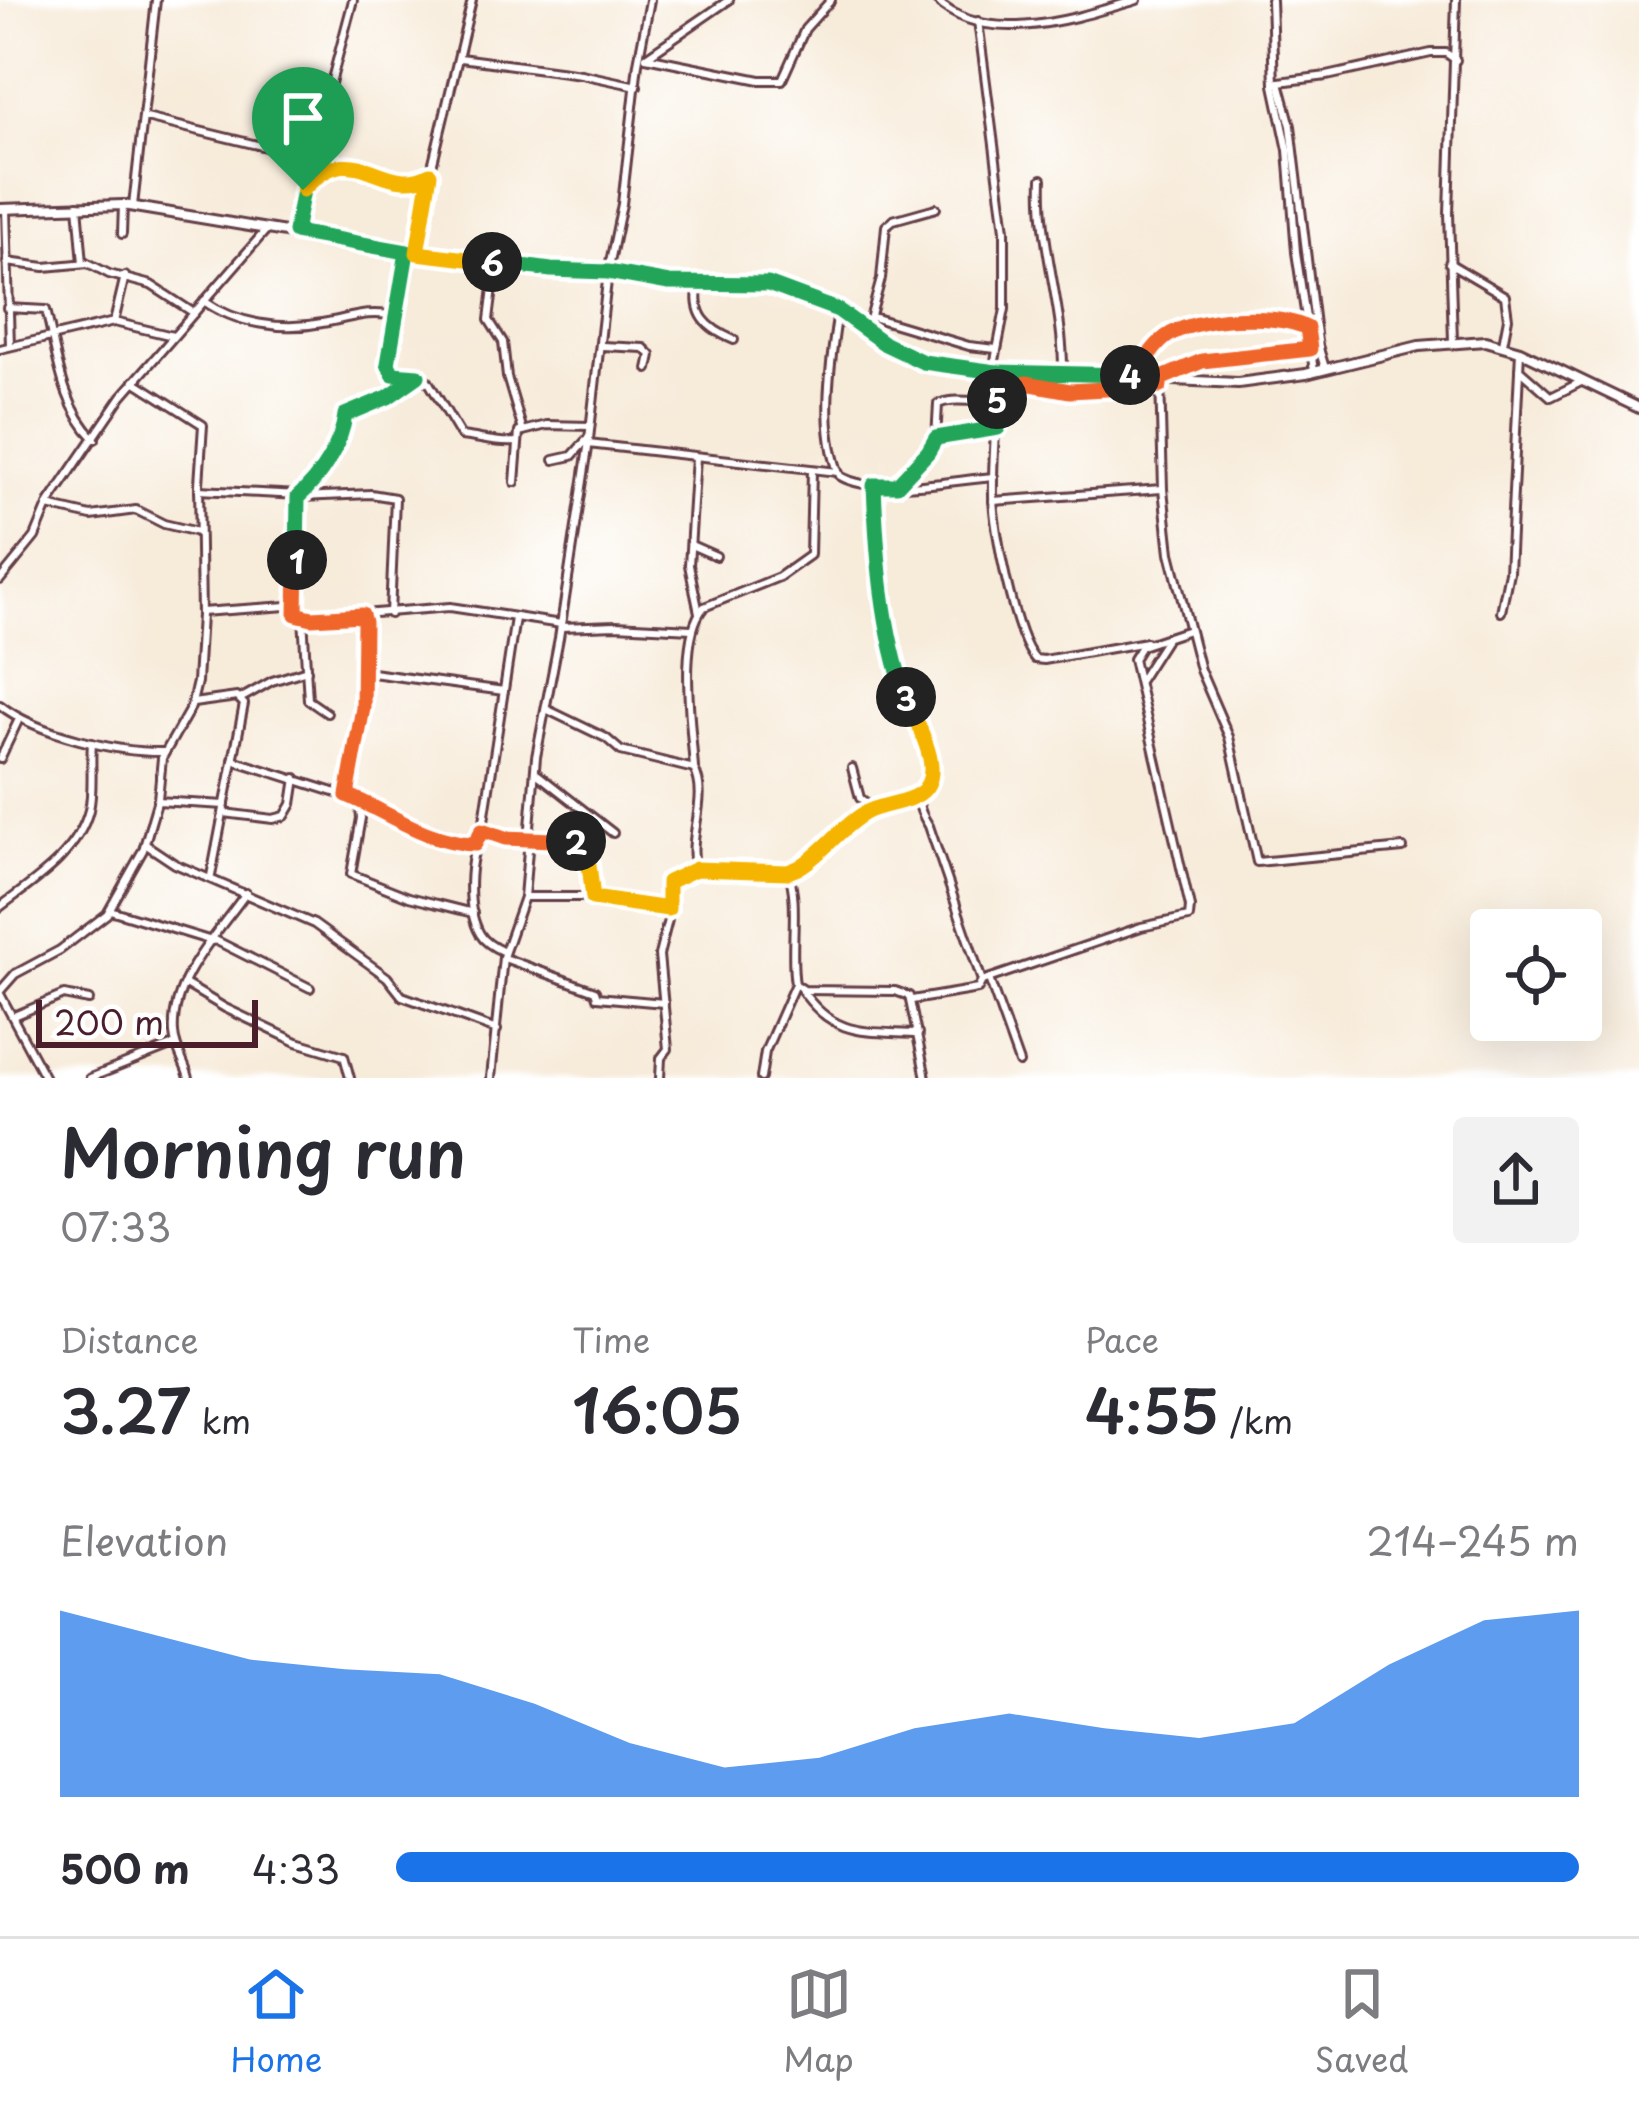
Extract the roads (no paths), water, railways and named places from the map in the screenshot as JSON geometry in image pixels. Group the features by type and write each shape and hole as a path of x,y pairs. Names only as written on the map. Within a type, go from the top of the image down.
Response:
{"street":[{"path":"122,235 146,118 156,0"},
{"path":"295,232 352,0"},
{"path":"472,0 387,355 389,371 418,376 434,390 461,436 494,444 516,442"},
{"path":"491,1078 504,955 524,897 536,773 589,440 608,272 650,0"},
{"path":"638,63 729,0"},
{"path":"646,57 779,81 786,76 805,29 831,0"},
{"path":"936,0 956,15 978,22 1038,23 1137,0"},
{"path":"1271,0 1276,81 1307,328 1320,371"},
{"path":"1453,341 1449,263 1456,0"},
{"path":"978,22 1005,230 1005,308 995,372 998,428 993,501 1016,621 1032,656 1044,660 1125,643 1150,643"},
{"path":"1276,81 1431,53 1446,53 1456,60"},
{"path":"460,58 637,86"},
{"path":"1276,81 1291,126 1320,371"},
{"path":"146,118 311,158"},
{"path":"303,190 321,170 335,165 358,166 408,180 430,174"},
{"path":"1042,179 1046,253 1062,328 1063,373"},
{"path":"78,205 83,263"},
{"path":"10,346 3,208 128,206 551,270 608,272 669,283 768,284 838,310 885,344 923,362 995,372 1136,376 1161,382"},
{"path":"867,330 883,268 886,226 936,208"},
{"path":"0,580 35,537 48,506 134,381 267,229"},
{"path":"7,262 45,267 83,263 170,295 194,313"},
{"path":"496,263 490,326 503,342 507,377 523,431"},
{"path":"1449,263 1505,296 1508,318 1503,344"},
{"path":"115,322 125,276"},
{"path":"699,284 699,316 734,340"},
{"path":"204,301 222,314 255,323 322,324 369,312 398,316"},
{"path":"8,308 46,310 49,335 76,414 95,439"},
{"path":"838,310 829,388 838,472"},
{"path":"872,317 996,350"},
{"path":"1136,376 1159,344 1188,326 1265,317 1307,328"},
{"path":"0,350 115,322 173,336"},
{"path":"897,485 936,438 935,408 940,402 978,403 1026,383 1070,391 1161,382 1238,382 1320,371 1453,341 1503,344 1639,408"},
{"path":"602,346 644,348 650,356 648,369"},
{"path":"1161,382 1177,369 1202,361 1310,349"},
{"path":"1501,613 1509,572 1520,351"},
{"path":"1519,368 1551,397 1584,379"},
{"path":"299,496 312,486 319,468 336,450 345,415 388,397 418,376"},
{"path":"45,1078 0,992 15,974 71,944 110,910 145,844 165,752 193,703 201,612 202,422 155,398 134,381"},
{"path":"1161,382 1170,554 1200,670 1229,737 1257,862 1403,848"},
{"path":"515,482 517,434 565,424 591,426"},
{"path":"936,438 998,428"},
{"path":"589,440 838,472 853,482 874,485 994,477"},
{"path":"554,460 572,456 589,440"},
{"path":"696,457 689,565 699,613"},
{"path":"696,869 692,850 700,785 694,770 690,701 692,629 704,607 779,577 810,555 812,470"},
{"path":"660,1078 661,1058 668,1049 658,955 668,909 668,882 696,869 788,872 805,865 847,826 874,809 918,795 931,780 932,767 892,655 874,485"},
{"path":"993,501 1163,489"},
{"path":"199,490 299,496 387,494 395,498 390,614"},
{"path":"299,496 300,615 308,700 327,713"},
{"path":"48,506 91,516 136,510 164,524 198,532"},
{"path":"691,545 716,556"},
{"path":"201,612 287,606 300,615 362,615 450,607 561,626 692,629"},
{"path":"347,795 365,672 362,615"},
{"path":"515,618 482,830 475,844 473,913 481,936 504,955 595,991 597,997 664,1003"},
{"path":"798,987 895,991 912,1000 978,989 986,980 1118,934 1189,917 1135,652 1189,630"},
{"path":"1139,683 1170,637"},
{"path":"193,703 240,699 272,681 307,670"},
{"path":"365,672 504,691"},
{"path":"211,876 244,708 240,699"},
{"path":"0,705 32,727 92,743 165,752"},
{"path":"547,709 614,742 621,752 694,770"},
{"path":"0,759 20,719"},
{"path":"0,907 38,882 84,823 90,800 92,743"},
{"path":"233,760 347,795 430,836 475,844"},
{"path":"852,768 860,798 874,809"},
{"path":"536,773 613,833"},
{"path":"157,801 285,816 296,778"},
{"path":"918,795 918,808 1019,1063"},
{"path":"361,803 352,874 393,892 473,913"},
{"path":"482,830 505,838 585,844 593,898"},
{"path":"145,844 176,864 211,876 334,937 387,976 402,996 497,1030"},
{"path":"788,872 793,886 790,952 798,987 815,1009 838,1027 918,1034"},
{"path":"189,1078 176,1044 174,1020 185,984 246,893"},
{"path":"524,897 593,898 668,909"},
{"path":"110,910 213,940 310,988"},
{"path":"185,984 297,1042 344,1056 350,1078"},
{"path":"760,1078 765,1052 798,987"},
{"path":"7,1012 64,995 89,1000"},
{"path":"912,1000 926,1078"},
{"path":"90,1078 176,1044"}]}
